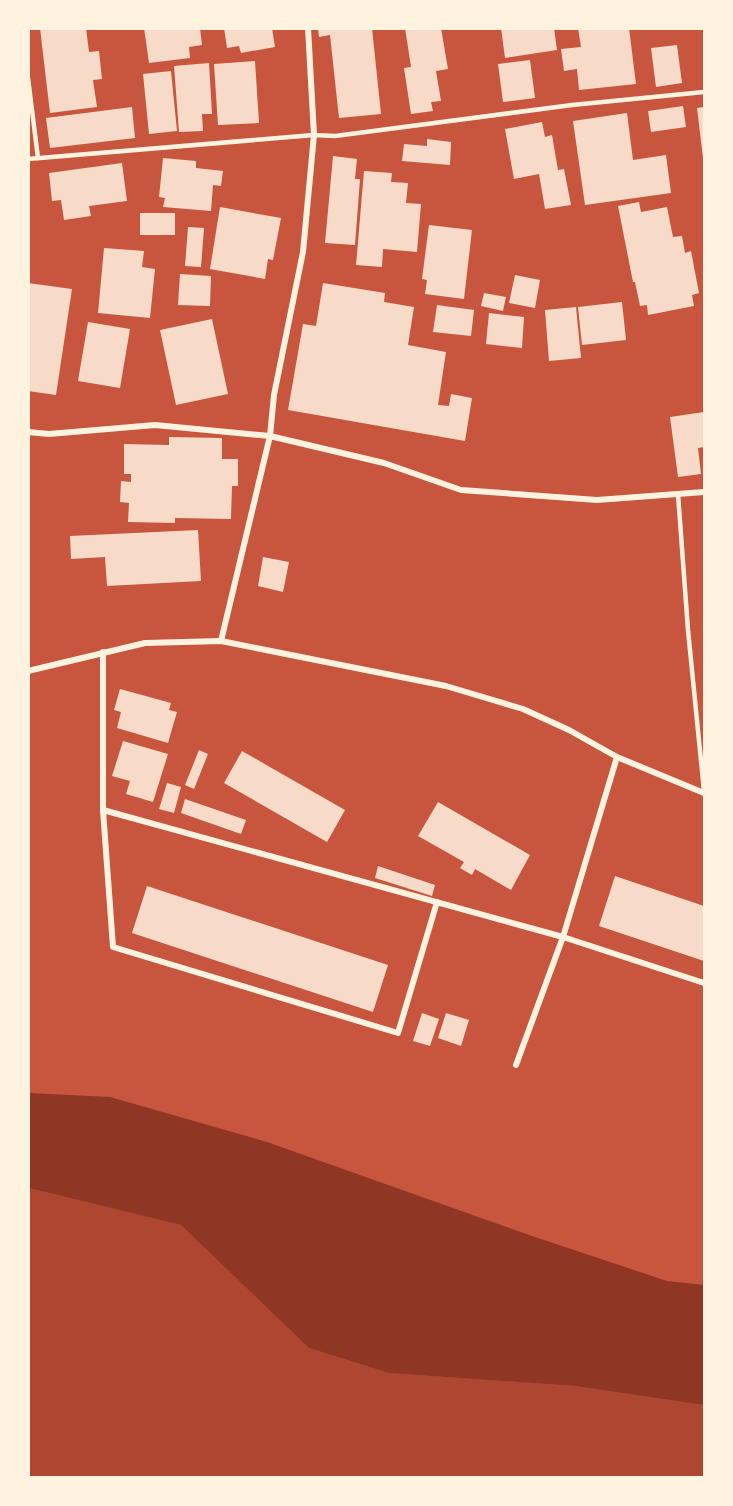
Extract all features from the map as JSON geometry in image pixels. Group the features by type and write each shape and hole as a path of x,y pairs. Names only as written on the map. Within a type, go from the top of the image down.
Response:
{"street":[{"path":"220,641 270,436 274,395 303,252 314,135 308,28"},
{"path":"28,432 49,434 155,424 270,436 384,464 461,490 597,500 705,492"},
{"path":"28,671 145,643 220,641 446,686 523,710 569,730 617,757 705,792"},
{"path":"103,652 103,810 113,947 398,1034 437,902"},
{"path":"516,1065 563,937 617,757"},
{"path":"103,810 563,937 705,984"}],"lane":[{"path":"28,78 38,158"},
{"path":"28,159 314,135 335,136 572,105 705,92"},
{"path":"678,494 688,630 705,792"}],"shaded area":[{"path":"29,1093 110,1097 267,1142 532,1236 667,1281 704,1285 704,1405 575,1386 389,1373 309,1348 181,1225 29,1188"},
{"path":"29,1188 181,1225 309,1348 389,1373 575,1386 704,1405 704,1477 29,1478"}],"building":[{"path":"40,28 86,28 89,52 99,51 102,79 93,80 97,107 50,113"},
{"path":"144,28 200,28 202,45 189,47 190,58 149,63"},
{"path":"224,28 272,28 275,47 241,53 239,46 227,48"},
{"path":"318,28 372,28 381,114 339,118 330,35 319,37"},
{"path":"405,28 441,28 448,69 436,71 441,101 431,102 433,111 411,114 404,68 411,67"},
{"path":"501,28 554,28 557,50 505,58"},
{"path":"578,28 629,28 636,84 579,90 577,69 564,71 561,49 581,47"},
{"path":"677,45 682,83 656,87 651,48"},
{"path":"530,60 535,98 503,102 498,64"},
{"path":"255,61 259,123 218,125 214,64"},
{"path":"209,63 212,114 202,114 203,131 179,132 174,66"},
{"path":"171,71 177,131 149,134 143,74"},
{"path":"683,106 686,127 651,132 648,111"},
{"path":"132,107 135,138 50,148 46,118"},
{"path":"704,107 704,158 703,158 697,108"},
{"path":"627,113 633,160 666,155 671,193 585,205 573,121"},
{"path":"542,122 545,137 552,135 558,170 564,169 571,205 545,209 539,174 514,179 505,129"},
{"path":"427,139 451,142 450,165 402,161 404,144 427,146"},
{"path":"333,156 357,159 355,179 360,179 355,245 325,243"},
{"path":"163,158 196,161 196,168 223,171 221,186 213,185 211,211 163,207 165,198 159,197"},
{"path":"122,163 127,201 89,206 91,216 64,220 61,200 52,201 49,173"},
{"path":"364,171 392,173 391,182 408,183 406,203 421,204 417,252 383,249 382,267 356,265"},
{"path":"639,202 641,212 667,207 673,237 682,236 685,253 691,251 699,293 692,295 694,306 648,315 647,305 640,306 618,206"},
{"path":"220,207 281,218 273,260 268,259 265,279 210,269"},
{"path":"140,213 175,213 175,235 140,235"},
{"path":"429,225 472,230 464,299 425,294 427,280 422,279"},
{"path":"188,227 204,228 201,267 185,266"},
{"path":"104,248 144,251 142,267 155,269 150,318 98,313"},
{"path":"180,274 211,276 210,306 178,305"},
{"path":"515,275 540,280 535,308 509,303"},
{"path":"28,283 72,289 56,395 28,391"},
{"path":"323,283 385,293 384,302 414,307 408,345 446,352 438,405 449,406 451,394 472,398 465,441 288,410 303,324 316,326"},
{"path":"484,293 506,297 503,311 481,306"},
{"path":"622,302 626,340 582,345 578,307"},
{"path":"437,305 474,310 471,336 433,332"},
{"path":"576,307 581,358 549,361 545,310"},
{"path":"489,313 524,317 522,348 486,344"},
{"path":"212,319 228,394 176,405 160,330"},
{"path":"88,322 130,329 120,388 78,381"},
{"path":"704,412 704,447 698,448 701,474 678,477 670,417"},
{"path":"169,437 222,438 222,459 238,459 238,486 232,486 231,519 175,518 175,523 128,522 129,503 120,502 121,481 131,482 131,474 124,474 124,444 169,445"},
{"path":"198,530 201,581 107,586 105,557 71,559 70,536"},
{"path":"263,557 289,562 283,592 258,586"},
{"path":"120,689 171,703 169,710 177,712 168,743 117,728 121,712 114,710"},
{"path":"123,741 168,754 153,802 126,794 130,781 112,776"},
{"path":"199,750 208,754 194,789 185,785"},
{"path":"242,751 345,810 327,842 224,783"},
{"path":"167,783 181,787 174,813 159,809"},
{"path":"185,799 246,820 241,834 181,813"},
{"path":"438,802 530,855 511,890 475,869 472,875 460,868 464,862 418,836"},
{"path":"378,866 435,885 432,896 375,878"},
{"path":"615,876 704,906 704,961 599,926"},
{"path":"147,886 388,965 373,1012 132,933"},
{"path":"422,1013 439,1019 430,1046 413,1041"},
{"path":"446,1013 469,1020 461,1046 438,1038"}]}
